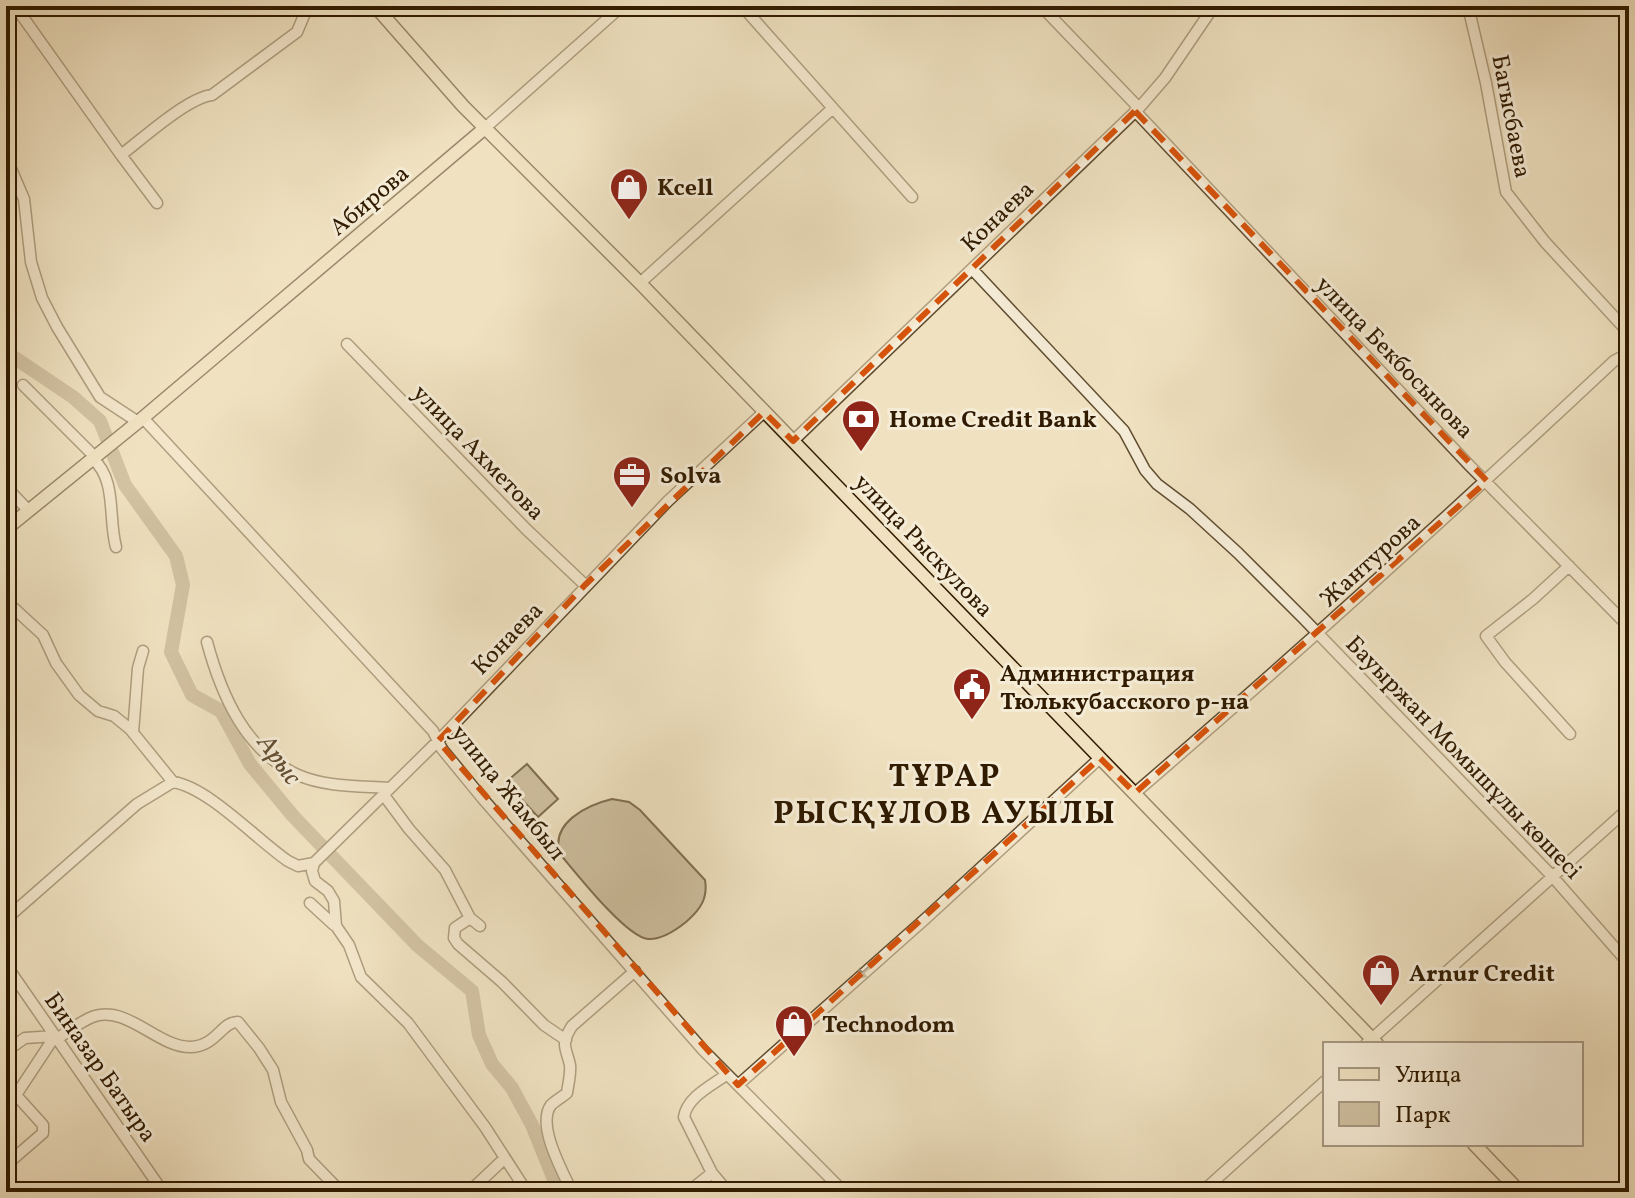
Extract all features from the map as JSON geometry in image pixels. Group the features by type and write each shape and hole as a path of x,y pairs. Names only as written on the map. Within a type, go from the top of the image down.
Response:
{"main road":[{"name":"улица Рыскулова","path":"375,6 485,128 640,283 1135,793 1372,1042"},
{"name":"Абирова","path":"97,456 485,128"},
{"path":"6,529 97,456"},
{"path":"1476,1146 1520,1192"}],"street":[{"path":"15,6 157,203"},
{"path":"121,155 175,114 212,95 297,32 308,6"},
{"name":"Абирова","path":"485,128 622,6"},
{"path":"742,6 912,197"},
{"name":"улица Бекбосынова","path":"1041,6 1487,481 1629,627"},
{"name":"Конаева","path":"793,441 1137,109 1165,78 1214,6"},
{"name":"Багысбаева","path":"1468,6 1506,192 1545,242 1629,333"},
{"path":"640,283 833,108"},
{"name":"улица Жамбыл","path":"6,157 24,199 31,262 42,298 100,397 139,421 405,700 433,731 483,799 726,1075 844,1192"},
{"name":"Бауыржан Момышұлы көшесі","path":"972,269 1124,431 1145,470 1157,484 1238,553 1318,634 1552,876 1629,964"},
{"name":"улица Ахметова","path":"347,344 526,529 585,585"},
{"name":"Жантурова","path":"1135,793 1318,634 1614,361 1629,353"},
{"path":"23,385 97,456 107,478 111,529 116,547"},
{"name":"Конаева","path":"314,863 438,741 668,501 764,412"},
{"path":"6,487 29,511"},
{"path":"1569,566 1486,636 1505,662 1570,734"},
{"path":"6,601 43,635 56,663 79,695 133,733 173,782 193,788 288,861 298,866 314,863 312,871 315,881 328,891 334,901 336,926"},
{"path":"207,642 225,696 245,732 264,753 298,775 386,791 445,870 470,918 480,926"},
{"path":"133,733 133,709 143,651"},
{"path":"118,720 123,711 133,709"},
{"path":"738,1085 1100,758"},
{"path":"6,919 137,804 173,782"},
{"path":"1372,1042 1629,808"},
{"path":"310,903 336,926 349,945 367,985 408,1023 527,1192"},
{"path":"470,918 455,928 454,938 544,1025 566,1040"},
{"name":"Биназар Батыра","path":"6,965 163,1192"},
{"path":"572,1192 554,1153 546,1121 550,1106 567,1093 570,1067 564,1051 566,1040 572,1026 635,971"},
{"path":"6,1165 43,1133 43,1125 16,1095 56,1038 92,1017 102,1015 127,1020 157,1037 188,1047 208,1044 230,1023 238,1022 273,1070 281,1102 309,1159 341,1192"},
{"path":"6,1051 25,1038 56,1038"},
{"path":"726,1075 695,1097 685,1108 684,1117 712,1173 728,1192"},
{"path":"1202,1192 1323,1083"},
{"path":"469,1192 505,1158"},
{"path":"688,1192 712,1173"}],"highlighted area":[{"path":"1135,111 1487,481 1135,793 1100,758 738,1085 438,741 585,585 764,412 793,441"}],"green space":[{"path":"527,764 558,799 538,817 506,782"},
{"path":"612,799 629,802 640,810 705,880 704,898 699,908 686,922 664,936 648,939 627,928 560,854 558,843 565,825 582,811"}],"waterway":[{"name":"Арыс","path":"6,352 73,397 100,421 125,485 176,556 183,585 171,652 192,695 221,711 250,764 293,816 417,945 472,991 479,1035 492,1064 512,1088 532,1125 559,1192"}],"place":[{"name":"Kcell","path":"629,221"},
{"name":"Home Credit Bank","path":"861,453"},
{"name":"Solva","path":"632,509"},
{"name":"Администрация Тюлькубасского р-на","path":"972,721"},
{"name":"Arnur Credit","path":"1381,1007"},
{"name":"Technodom","path":"794,1058"}],"district":[{"name":"ТҰРАР РЫСҚҰЛОВ АУЫЛЫ","path":"945,794"}]}
